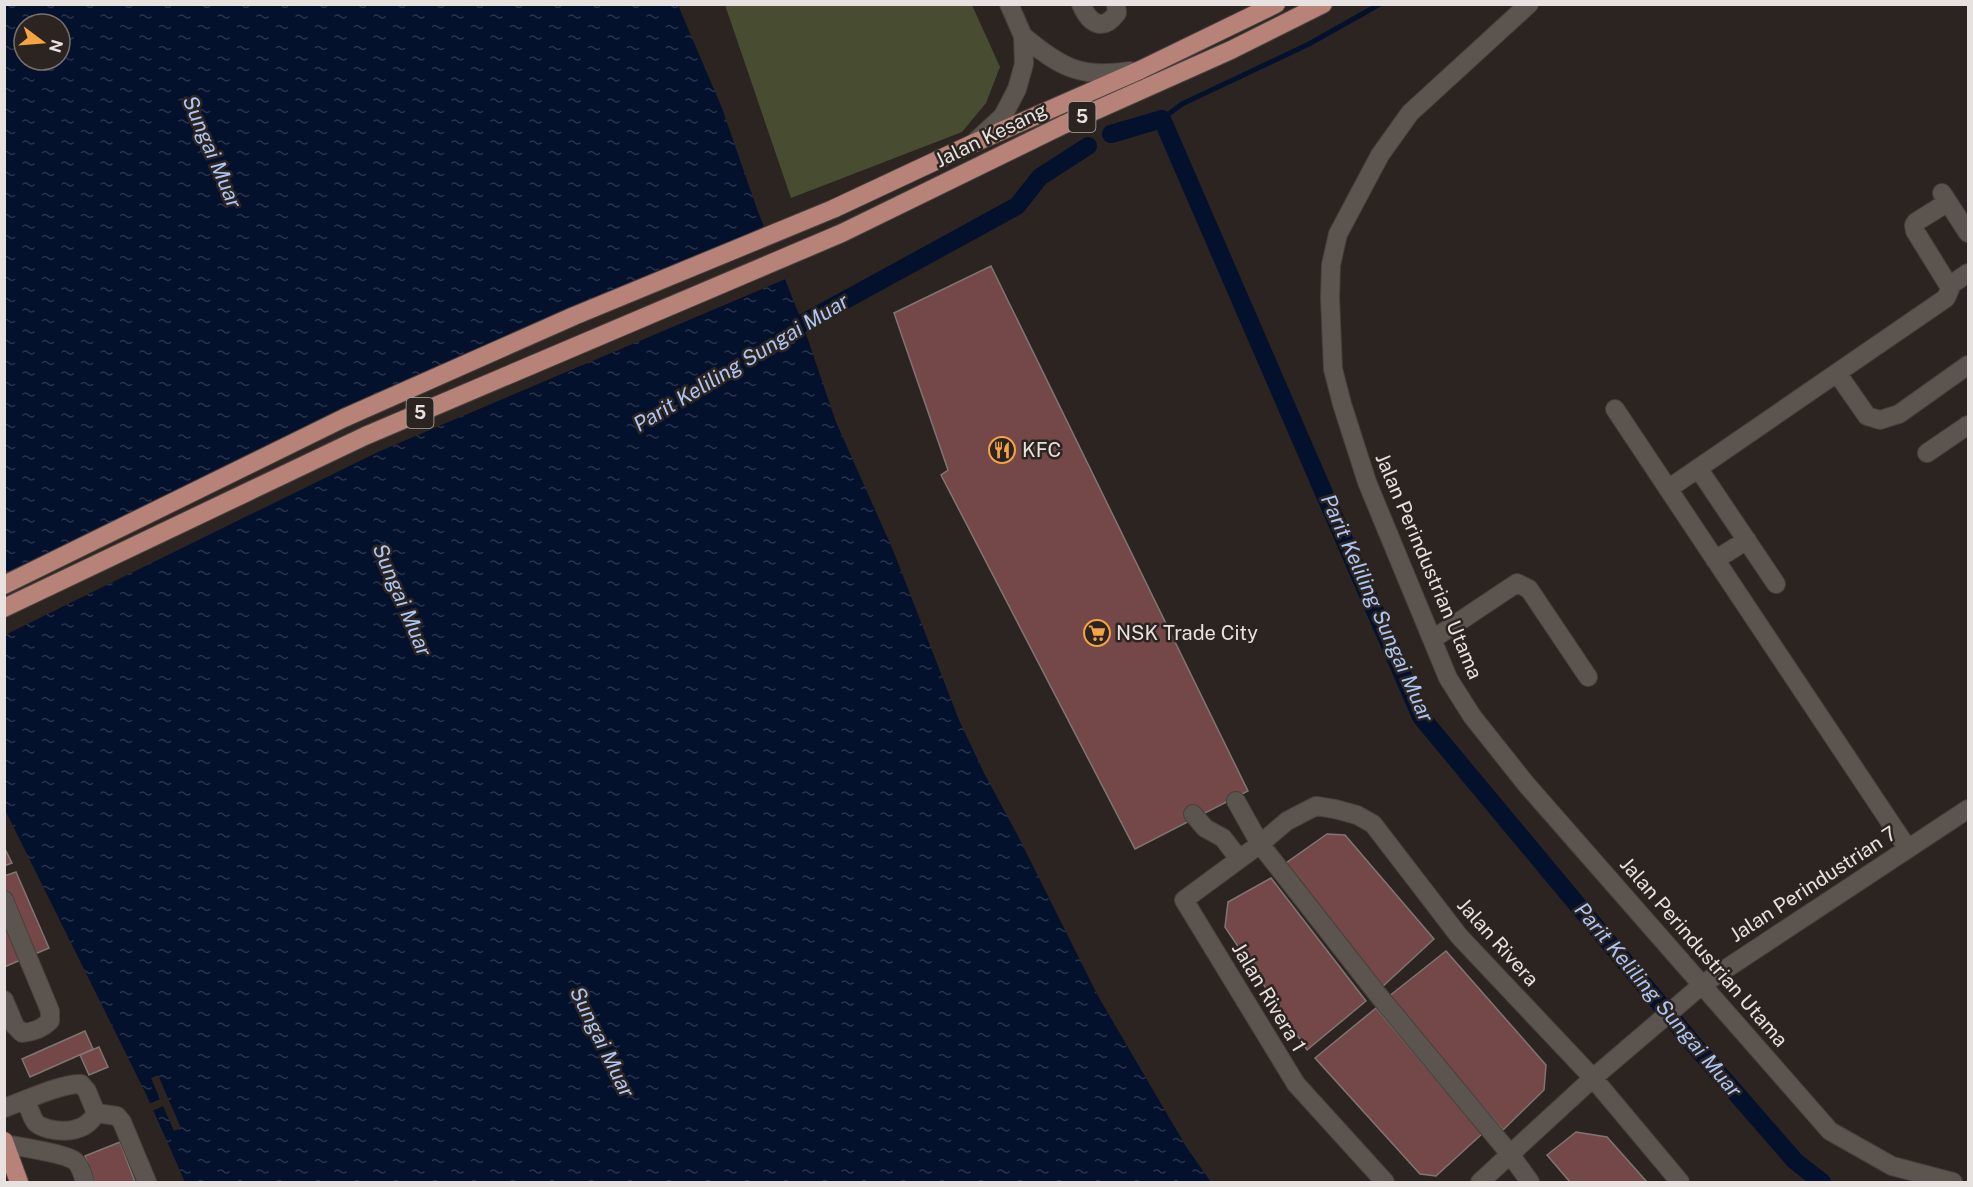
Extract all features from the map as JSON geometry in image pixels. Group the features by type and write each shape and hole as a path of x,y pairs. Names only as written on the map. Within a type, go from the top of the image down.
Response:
{"main road":[{"name":"Jalan Kesang","path":"4,585 345,418 574,316 832,210 974,143 1140,70 1276,4"},
{"name":"Jalan Kesang","path":"4,608 365,436 842,233 1063,125 1231,50 1323,4"},
{"path":"5,1143 20,1182"}],"street":[{"path":"974,143 1003,116 1017,90 1024,64 1023,36 1009,4"},
{"path":"1081,4 1089,18 1101,25 1111,21 1117,13 1116,4"},
{"name":"Jalan Perindustrian Utama","path":"1529,4 1410,113 1380,155 1338,234 1331,265 1333,369 1366,482 1448,678 1472,716 1526,784 1830,1131 1892,1166 1953,1182"},
{"path":"1023,36 1047,56 1079,71 1094,75 1108,75 1140,70"},
{"path":"1668,489 1946,298 1950,289 1962,281 1915,231 1916,222 1945,198 1968,233"},
{"path":"1837,373 1867,416 1880,420 1899,414 1968,365"},
{"path":"1615,410 1908,849"},
{"path":"1928,453 1968,425"},
{"path":"1698,468 1776,584"},
{"path":"1716,560 1747,540"},
{"path":"1432,639 1517,583 1522,584 1529,588 1588,677"},
{"path":"1236,801 1260,844 1379,996 1510,1154 1530,1182"},
{"name":"Jalan Rivera","path":"1260,844 1287,821 1316,806 1335,808 1357,815 1373,824 1459,936 1593,1078 1680,1182"},
{"name":"Jalan Perindustrian 7","path":"1480,1182 1593,1078 1703,984 1968,809"},
{"path":"1193,814 1205,828 1223,838 1239,859"},
{"name":"Jalan Rivera 1","path":"1260,844 1184,900 1296,1084 1385,1182"},
{"path":"4,900 50,1011 50,1021 43,1028 22,1033 15,1026 4,1000"},
{"path":"4,1108 72,1083 81,1084 87,1091 96,1113 92,1121 71,1131 63,1132 40,1126 34,1122 26,1100"},
{"path":"96,1113 117,1116 122,1122 147,1182"},
{"path":"5,1143 63,1156 75,1161 86,1182"}],"green space":[{"path":"725,5 972,5 1000,67 986,103 962,132 791,198"}],"water":[{"name":"Sungai Muar","path":"5,5 678,5 722,108 757,209 802,322 836,422 893,550 959,720 1098,996 1187,1148 1211,1182 185,1182 145,1092 5,810"}],"pier":[{"path":"767,225 788,278 378,452 5,635 5,573 335,418"},
{"path":"158,1075 181,1128 174,1131 163,1106 150,1112 147,1105 160,1099 151,1078"}],"building":[{"name":"NSK Trade City","path":"991,266 1248,791 1135,849 941,475 948,470 894,313"},
{"path":"1327,834 1345,835 1434,939 1380,989 1286,863"},
{"path":"4,847 12,863 4,866"},
{"path":"16,872 49,948 4,967 4,876"},
{"path":"1271,878 1366,1001 1307,1050 1225,927 1228,902"},
{"path":"1446,951 1546,1065 1544,1090 1503,1130 1388,997"},
{"path":"1376,1008 1482,1134 1436,1176 1420,1174 1315,1058"},
{"path":"85,1031 93,1049 30,1077 22,1059"},
{"path":"99,1047 108,1067 89,1075 80,1055"},
{"path":"1576,1132 1607,1137 1647,1182 1570,1182 1547,1155"},
{"path":"120,1142 135,1182 95,1182 85,1156"}],"waterway":[{"path":"1162,119 1182,104 1309,44 1380,4"},
{"name":"Parit Keliling Sungai Muar","path":"1111,134 1162,119 1421,717 1695,1046 1795,1161 1822,1182"},
{"name":"Parit Keliling Sungai Muar","path":"783,334 1017,206 1040,177 1088,146"}],"place":[{"name":"KFC","path":"1002,450"},
{"name":"NSK Trade City","path":"1097,633"}]}
